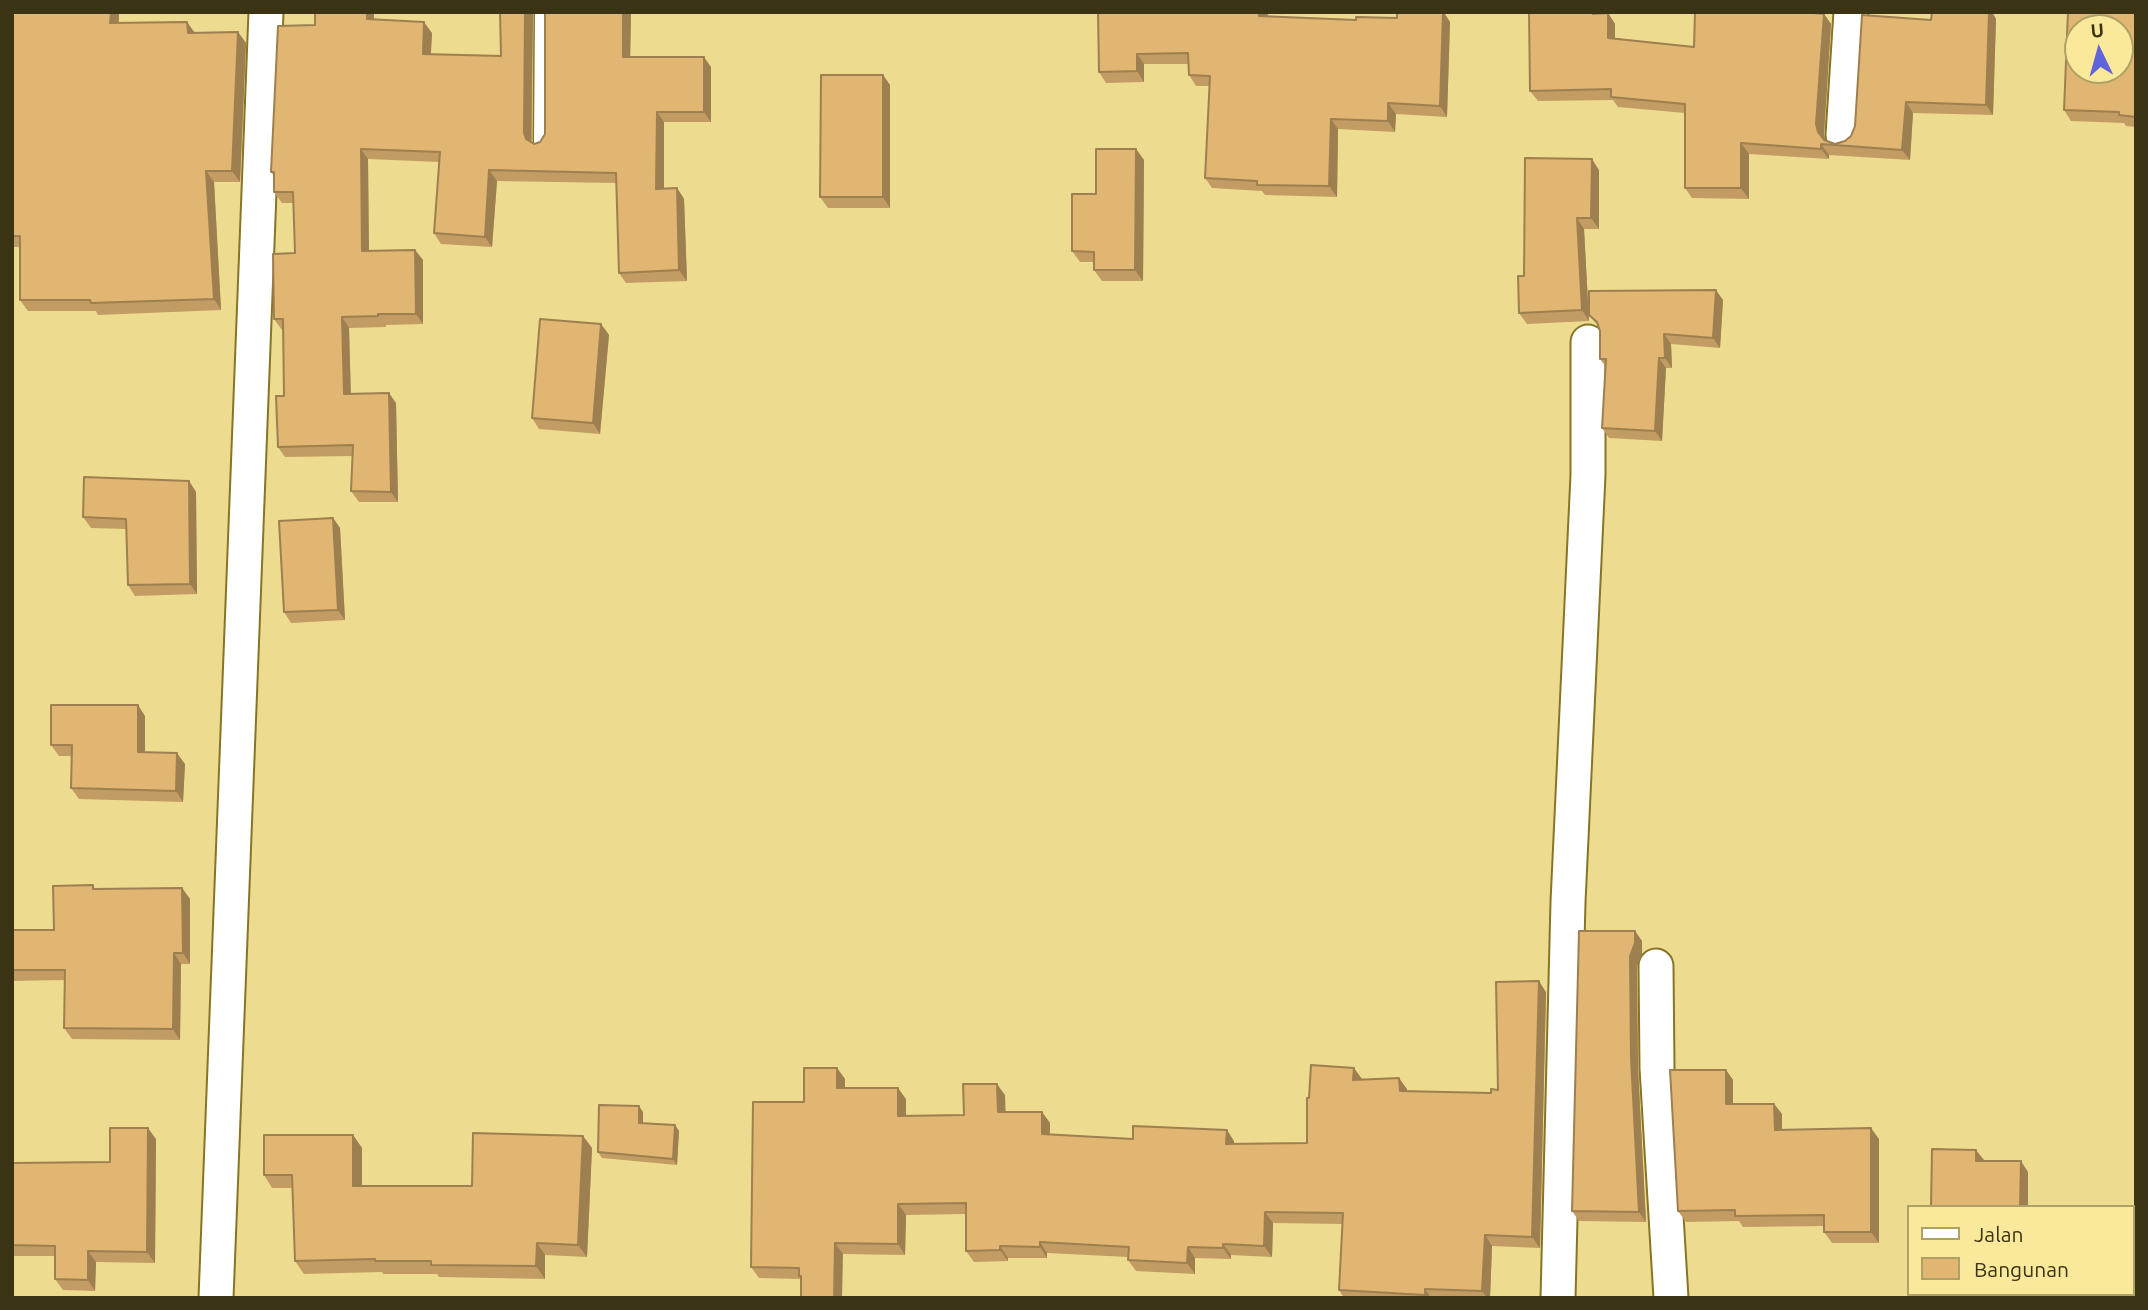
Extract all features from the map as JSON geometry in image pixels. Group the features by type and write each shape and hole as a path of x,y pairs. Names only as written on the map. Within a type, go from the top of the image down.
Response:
{"street":[{"path":"216,1298 266,12"},
{"path":"1843,135 1851,12"},
{"path":"1558,1298 1568,902 1588,475 1588,342"},
{"path":"1656,966 1657,1068 1671,1298"},
{"path":"2050,1298 2107,1296"}],"lane":[{"path":"542,144 543,12"}],"building":[{"path":"12,12 111,12 110,23 187,22 188,33 238,32 232,171 206,171 214,299 91,303 90,300 20,300 20,236 12,236"},
{"path":"315,12 367,12 367,19 424,22 423,54 501,56 500,12 525,12 524,133 526,139 534,144 540,142 545,134 545,12 623,12 623,57 704,57 704,112 657,112 656,189 677,188 679,270 619,273 616,173 489,170 485,237 434,233 440,152 361,149 362,251 415,250 416,314 342,317 344,394 389,393 391,492 351,491 353,445 278,447 276,396 284,396 283,319 274,319 273,254 295,253 293,192 274,192 274,172 271,172 278,26 315,25"},
{"path":"1098,12 1259,12 1259,16 1356,20 1356,17 1397,18 1397,12 1443,12 1440,106 1388,103 1388,121 1331,119 1329,186 1257,185 1257,181 1205,178 1210,76 1189,75 1188,53 1137,54 1137,71 1099,72"},
{"path":"1529,12 1608,13 1608,38 1694,47 1695,12 1824,14 1816,124 1824,140 1835,144 1851,136 1855,126 1862,15 1931,20 1932,12 1989,12 1986,105 1906,102 1902,150 1821,144 1821,149 1741,143 1741,188 1685,188 1685,104 1611,97 1611,89 1530,91"},
{"path":"2068,12 2136,12 2136,117 2119,115 2119,112 2064,110 2065,84 2134,84 2134,14"},
{"path":"821,75 883,75 883,197 820,197"},
{"path":"1096,149 1136,149 1135,270 1094,270 1094,252 1072,251 1072,194 1096,194"},
{"path":"1525,158 1592,159 1591,218 1577,218 1582,310 1519,313 1518,276 1524,276"},
{"path":"1716,290 1713,338 1664,334 1665,358 1659,358 1655,431 1602,428 1606,359 1600,359 1600,331 1597,322 1589,315 1589,291"},
{"path":"540,319 601,324 593,423 532,418"},
{"path":"84,477 189,481 190,584 128,585 126,519 83,517"},
{"path":"333,518 338,610 284,612 279,521"},
{"path":"51,705 138,705 138,752 177,753 176,791 71,788 72,745 51,745"},
{"path":"93,885 93,889 182,888 183,953 174,953 173,1029 64,1028 65,970 12,970 12,930 54,930 53,886"},
{"path":"1579,931 1635,931 1635,943 1630,956 1631,1058 1639,1212 1572,1211"},
{"path":"1539,981 1532,1237 1485,1235 1482,1291 1425,1289 1425,1295 1339,1290 1343,1213 1265,1212 1264,1246 1223,1244 1223,1248 1188,1247 1187,1263 1128,1260 1129,1247 1040,1242 1040,1247 1000,1246 1000,1250 966,1251 966,1203 898,1204 898,1244 835,1243 834,1298 801,1298 799,1268 751,1267 753,1102 804,1102 804,1068 837,1068 837,1088 898,1088 898,1116 964,1115 963,1084 997,1084 998,1112 1042,1112 1042,1134 1133,1139 1133,1126 1227,1130 1226,1144 1307,1143 1307,1098 1311,1065 1354,1068 1353,1080 1399,1078 1400,1091 1491,1093 1491,1089 1498,1090 1496,982"},
{"path":"1670,1070 1726,1070 1726,1104 1774,1104 1775,1130 1871,1128 1871,1232 1824,1232 1824,1215 1735,1216 1735,1210 1678,1211"},
{"path":"599,1105 639,1106 639,1123 675,1125 673,1159 598,1152"},
{"path":"110,1128 148,1128 147,1252 88,1251 88,1280 55,1279 55,1246 12,1245 12,1163 110,1162"},
{"path":"473,1133 583,1136 578,1245 537,1243 536,1266 431,1265 431,1261 375,1259 295,1261 292,1175 264,1175 264,1135 353,1135 353,1186 472,1186"},
{"path":"1932,1149 1976,1150 1976,1161 2021,1161 2020,1205 1931,1205"}]}
